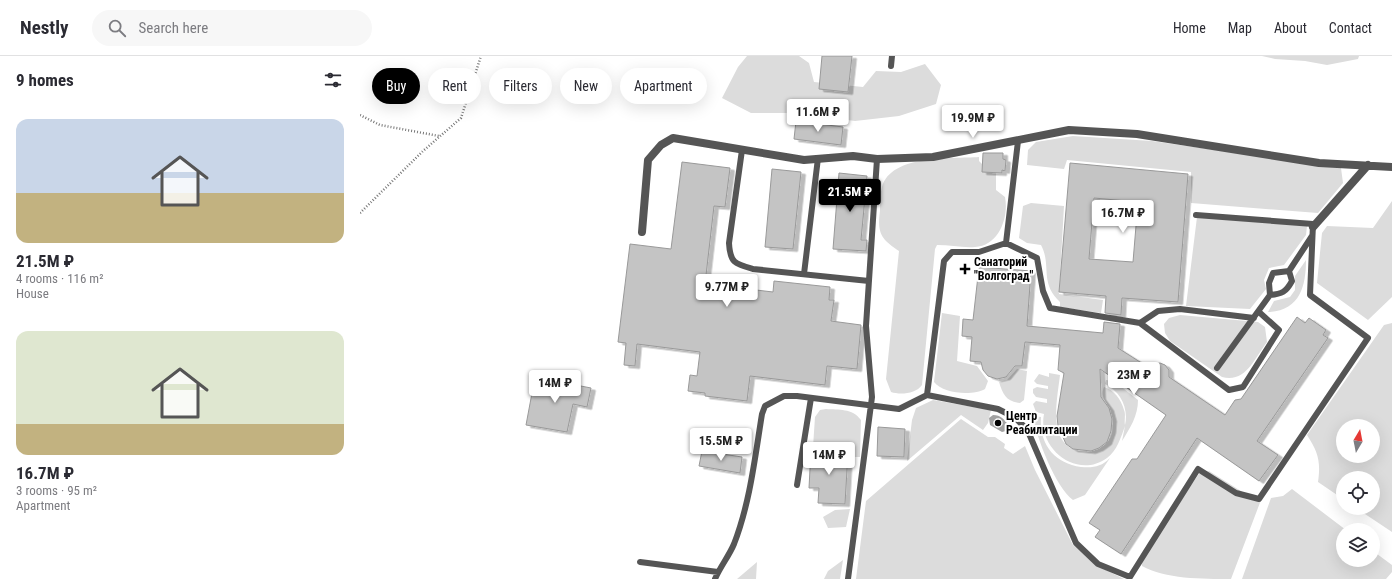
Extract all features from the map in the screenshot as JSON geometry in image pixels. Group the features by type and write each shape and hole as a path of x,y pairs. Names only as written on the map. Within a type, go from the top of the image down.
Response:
{"street":[{"path":"642,232 648,160 661,144 673,138 804,160 853,156 877,159 933,157 1069,130 1137,134 1319,163 1392,167"},
{"path":"1313,231 1368,166"}],"lane":[{"path":"891,66 892,56"},
{"path":"1006,243 1018,141"},
{"path":"742,150 729,243 730,256 736,264 753,269 869,281"},
{"path":"804,274 818,158"},
{"path":"848,579 872,397 866,326 877,159"},
{"path":"715,579 734,545 742,518 750,487 762,414 765,406 784,396 899,409 927,395 998,409 1014,417 1027,429 1076,543 1098,564 1132,578 1198,469 1236,493 1259,499 1368,338 1310,295 1313,224 1196,215"},
{"path":"1270,295 1281,294 1287,290 1292,281 1289,271 1313,231"},
{"path":"927,395 944,261 952,252 979,252 1006,243 1037,258 1043,291 1050,308 1140,323 1228,390 1243,387 1279,330 1259,312"},
{"path":"1217,368 1270,295 1269,283 1273,273 1289,271"},
{"path":"1140,323 1158,311 1180,309 1254,318"},
{"path":"797,485 810,398"},
{"path":"640,562 718,572"}],"path":[{"path":"360,213 440,136 461,118 482,56"},
{"path":"360,115 380,125 440,136"}],"shaded area":[{"path":"747,56 799,56 809,63 814,82 863,87 876,71 901,72 925,64 941,85 936,104 899,116 855,121 796,113 751,113 722,98 738,67"},
{"path":"1262,56 1359,56 1358,59 1327,65"},
{"path":"1073,136 1152,141 1341,168 1343,183 1318,213 1191,203 1191,172 1067,160 1064,169 1027,165 1028,150 1036,142"},
{"path":"979,157 979,161 988,170 996,171 996,190 1005,197 1006,205 1004,221 996,236 990,242 983,245 970,247 937,245 935,249 922,385 916,390 908,393 891,392 886,379 899,251 884,239 880,230 880,196 882,187 888,176 897,169 910,164 924,160"},
{"path":"1392,201 1392,297 1368,320 1317,283 1322,233 1327,226 1373,228"},
{"path":"1031,203 1064,206 1059,294 1103,300 1101,313 1060,307 1060,302 1050,288 1046,260 1041,245 1027,243 1019,238 1023,206"},
{"path":"1197,217 1307,226 1306,235 1284,265 1269,268 1264,280 1266,289 1250,309 1186,306"},
{"path":"1306,260 1305,279 1299,295 1294,302 1279,311 1268,312 1274,301 1290,297 1295,290 1295,276"},
{"path":"942,313 960,316 957,361 977,366 988,381 985,389 973,393 958,393 944,389 934,382"},
{"path":"1180,315 1258,322 1265,327 1267,342 1249,368 1243,373 1230,378 1222,377 1170,341 1165,333 1164,324 1169,318"},
{"path":"1392,323 1392,532 1366,515 1380,515 1380,471 1336,471 1336,494 1318,482 1318,457 1307,435 1384,325"},
{"path":"1017,369 1027,371 1024,400 1020,403 1011,401 1006,397 999,382 1007,380"},
{"path":"1049,373 1060,375 1056,409 1059,435 1068,446 1075,450 1090,451 1097,449 1104,446 1109,440 1113,429 1113,421 1103,397 1104,387 1108,388 1114,393 1121,402 1125,412 1125,425 1126,412 1122,401 1115,391 1105,384 1106,380 1114,381 1138,400 1137,411 1131,427 1122,441 1125,426 1116,448 1107,458 1095,464 1084,465 1072,463 1053,449 1047,439 1043,427 1044,414 1036,412 1033,404 1036,401 1047,403 1047,399 1036,397 1033,393 1033,389 1037,387 1048,389 1048,386 1037,384 1034,381 1039,374 1049,377"},
{"path":"933,400 991,410 988,423 983,430 961,415 907,461 912,420 916,408"},
{"path":"826,409 854,413 861,420 860,457 851,457 851,451 813,447 815,417 820,410"},
{"name":"Центр Реабилитации","path":"996,415 1006,421 1009,426 1006,431 1002,432 990,425 989,418"},
{"path":"1033,416 1041,417 1041,427 1046,444 1056,457 1063,461 1071,465 1089,467 1100,465 1110,458 1085,495 1073,500 1060,485 1042,449"},
{"path":"961,419 988,437 995,437 1005,444 1004,448 1013,454 1025,446 1035,470 1073,545 1100,567 1124,579 856,579 866,501"},
{"path":"1209,471 1244,493 1261,500 1231,579 1173,576 1162,574 1142,566 1141,555 1199,474"},
{"path":"1292,489 1337,523 1336,567 1380,567 1380,556 1392,565 1392,572 1386,579 1242,579 1271,498 1283,496"},
{"path":"850,509 846,527 828,528 823,517 835,510"},
{"path":"843,560 840,579 824,579 828,571"},
{"path":"757,562 756,579 737,579"}],"building":[{"path":"822,56 852,56 848,92 819,89"},
{"path":"796,121 843,127 841,145 794,139"},
{"path":"983,153 1003,153 1003,159 1006,160 1005,171 1002,170 1002,173 982,172"},
{"path":"682,162 730,168 725,207 714,206 705,284 773,292 774,281 830,287 829,300 834,300 831,321 861,325 857,369 827,366 825,385 750,376 747,401 705,396 705,393 688,391 690,375 697,376 700,352 637,344 635,366 624,365 626,343 618,342 630,244 671,249"},
{"path":"1070,163 1188,174 1178,302 1122,298 1121,315 1105,313 1106,296 1059,292","holes":["1094,198 1138,202 1133,262 1089,259"]},
{"path":"772,169 801,172 793,249 765,247"},
{"path":"839,173 867,176 861,240 867,240 866,251 833,249"},
{"path":"979,267 1031,271 1027,326 1103,333 1104,322 1120,324 1118,348 1151,369 1155,364 1160,363 1165,365 1169,370 1169,377 1225,415 1235,400 1241,399 1297,317 1305,323 1309,318 1326,330 1323,335 1328,338 1257,441 1278,455 1259,481 1197,438 1121,554 1095,537 1100,530 1089,523 1132,459 1137,459 1166,415 1100,369 1101,397 1109,408 1112,419 1111,431 1107,442 1099,448 1091,451 1073,449 1066,444 1058,426 1057,416 1064,373 1058,370 1060,345 1025,342 1022,366 1015,366 1006,377 997,379 988,376 983,370 981,362 970,361 972,337 962,336 963,319 973,320"},
{"path":"535,377 591,388 587,407 573,404 567,432 526,425"},
{"path":"878,427 905,429 904,457 877,456"},
{"path":"811,450 848,453 845,504 818,503 819,488 809,488"},
{"path":"702,451 742,457 740,473 699,466"}],"place":[{"name":"Санаторий \"Волгоград\"","path":"965,269"},
{"name":"Центр Реабилитации","path":"998,423"}]}
